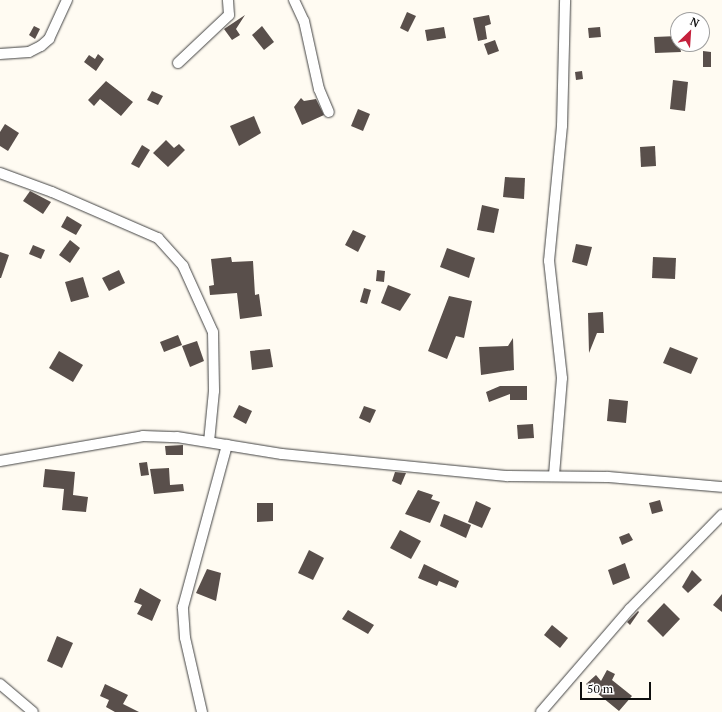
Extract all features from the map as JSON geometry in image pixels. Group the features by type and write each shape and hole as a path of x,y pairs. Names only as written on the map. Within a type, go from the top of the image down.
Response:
{"street":[{"path":"0,54 29,52 41,46 52,33 67,0"},
{"path":"178,63 229,15 228,0"},
{"path":"294,0 304,21 319,89 329,112"},
{"path":"554,475 562,378 549,261 562,126 565,0"},
{"path":"0,173 52,192 158,238 184,266 213,332 214,391 210,442"},
{"path":"0,461 143,436 210,442 282,454 500,475 554,475 661,480 722,487"},
{"path":"202,712 185,638 182,607 227,445"},
{"path":"541,712 630,609 722,515"},
{"path":"0,684 33,712"}],"building":[{"path":"407,12 416,16 408,32 400,28"},
{"path":"245,15 236,29 240,35 232,40 224,29"},
{"path":"489,15 491,24 485,26 487,39 478,41 473,18"},
{"path":"34,26 40,29 35,39 29,35"},
{"path":"262,26 274,42 264,50 252,35"},
{"path":"444,27 446,38 427,41 425,30"},
{"path":"600,27 601,37 589,38 588,28"},
{"path":"670,36 670,52 681,52 655,53 654,37"},
{"path":"495,40 499,51 488,55 484,44"},
{"path":"703,52 711,52 711,67 703,67"},
{"path":"98,54 104,59 96,71 84,62 89,55 95,59"},
{"path":"582,71 583,79 576,80 575,72"},
{"path":"673,80 688,82 685,111 670,109"},
{"path":"106,81 133,102 121,116 100,99 94,106 88,100"},
{"path":"152,91 163,96 158,105 147,100"},
{"path":"301,98 304,101 316,99 324,115 302,125 294,107"},
{"path":"358,109 370,114 363,131 351,126"},
{"path":"254,116 261,133 239,146 230,126"},
{"path":"5,124 19,133 8,151 0,146 0,132"},
{"path":"166,140 174,148 179,144 185,150 168,167 153,153"},
{"path":"142,145 150,150 139,168 131,164"},
{"path":"655,146 656,166 641,167 640,147"},
{"path":"505,177 525,178 524,199 503,197"},
{"path":"30,191 51,202 43,214 23,201"},
{"path":"482,205 499,209 494,233 477,230"},
{"path":"67,216 82,225 76,235 61,227"},
{"path":"353,230 366,236 358,252 345,245"},
{"path":"70,240 80,248 70,263 59,255"},
{"path":"576,244 592,247 587,266 572,262"},
{"path":"33,245 45,250 41,259 29,254"},
{"path":"447,248 475,258 469,278 440,267"},
{"path":"0,252 9,255 1,278 0,278"},
{"path":"231,257 232,262 253,261 255,295 259,294 262,316 240,319 237,293 210,295 209,286 214,285 211,259"},
{"path":"653,257 676,258 675,279 652,278"},
{"path":"119,270 125,283 109,291 102,278"},
{"path":"377,270 385,271 384,282 376,281"},
{"path":"83,277 89,297 71,302 65,282"},
{"path":"388,285 411,294 400,311 381,303"},
{"path":"364,288 371,290 367,304 360,302"},
{"path":"449,296 472,301 464,338 456,336 447,359 428,351"},
{"path":"603,312 604,333 597,333 589,353 588,313"},
{"path":"178,335 182,345 164,352 160,342"},
{"path":"513,338 514,370 481,375 479,347 508,346"},
{"path":"197,341 204,361 190,367 182,346"},
{"path":"670,347 698,358 691,374 663,363"},
{"path":"270,349 273,367 252,370 250,351"},
{"path":"59,351 83,365 73,382 49,368"},
{"path":"500,386 527,386 527,400 510,400 510,394 489,402 486,392"},
{"path":"609,399 628,401 626,423 607,421"},
{"path":"239,405 252,411 246,424 233,417"},
{"path":"364,406 376,410 370,423 359,418"},
{"path":"533,424 534,438 518,439 517,425"},
{"path":"183,445 183,455 166,455 165,446"},
{"path":"147,462 149,475 141,476 139,463"},
{"path":"169,468 170,485 183,484 184,491 154,494 150,469"},
{"path":"45,469 75,472 73,495 88,497 86,512 62,510 64,489 43,487"},
{"path":"395,472 406,473 401,485 392,481"},
{"path":"418,490 433,495 431,499 440,502 430,523 405,514"},
{"path":"660,500 663,511 652,514 649,503"},
{"path":"476,501 491,508 482,528 468,522"},
{"path":"257,503 273,503 273,521 257,522"},
{"path":"444,514 471,525 466,538 440,526"},
{"path":"400,530 421,541 411,559 390,548"},
{"path":"629,533 633,540 622,545 619,537"},
{"path":"309,550 324,558 313,580 298,573"},
{"path":"625,563 630,578 613,585 608,570"},
{"path":"424,564 459,581 456,588 439,581 437,586 418,578"},
{"path":"207,569 221,573 216,601 196,593"},
{"path":"692,570 702,580 688,593 682,587"},
{"path":"140,588 161,600 152,621 137,614 142,605 134,602"},
{"path":"722,594 722,612 713,605"},
{"path":"664,603 680,619 663,637 647,621"},
{"path":"348,610 374,625 368,634 342,619"},
{"path":"638,611 639,612 630,625 627,622"},
{"path":"552,625 568,638 560,648 544,635"},
{"path":"57,636 73,643 62,668 47,661"},
{"path":"607,670 615,674 612,680 632,696 619,711 586,684 596,675 601,681"},
{"path":"105,684 128,695 123,704 139,712 115,712 106,707 109,700 100,696"}]}
